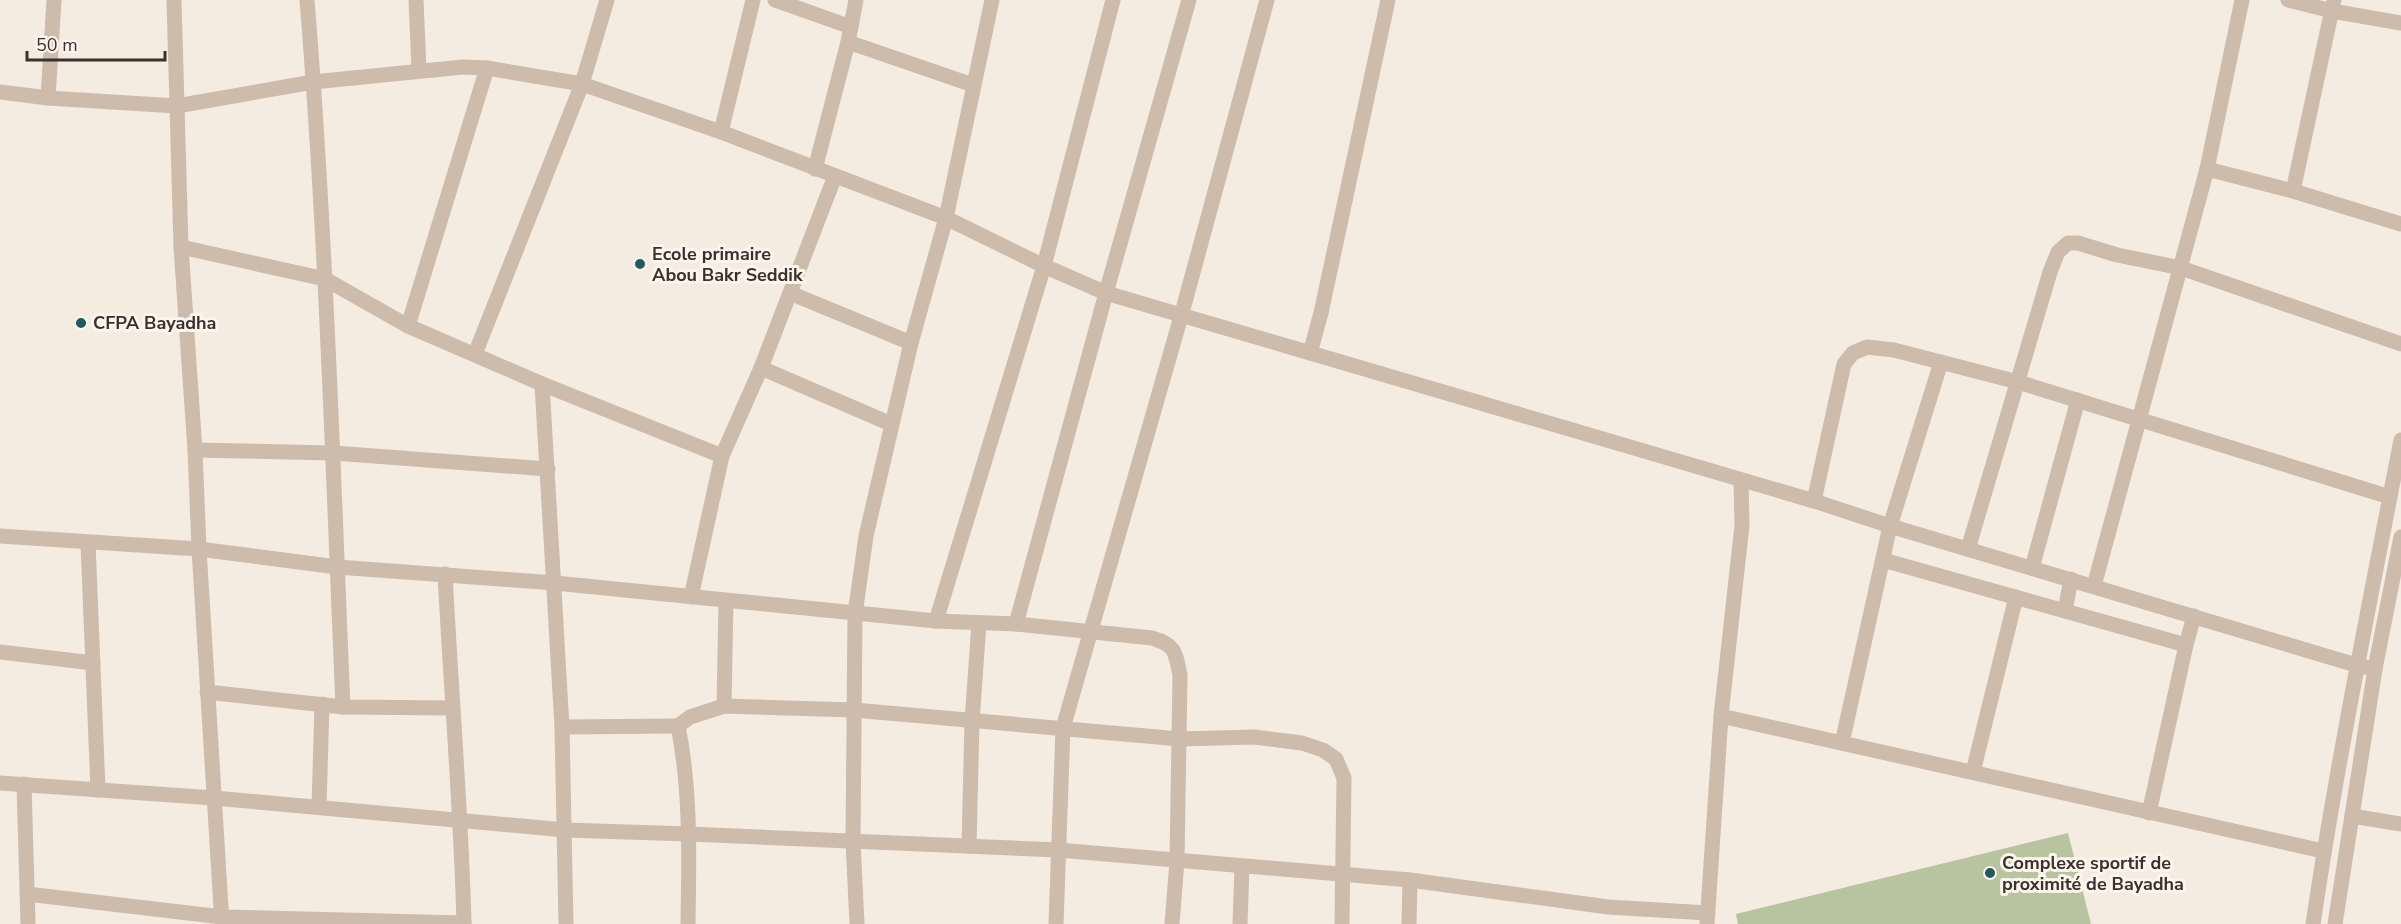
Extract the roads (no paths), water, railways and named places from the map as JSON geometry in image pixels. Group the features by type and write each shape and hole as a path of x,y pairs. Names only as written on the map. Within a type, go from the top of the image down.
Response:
{"street":[{"path":"48,98 54,0"},
{"path":"174,0 181,247 222,920"},
{"path":"307,0 314,82 334,453 343,706"},
{"path":"416,0 419,70"},
{"path":"475,354 582,84 607,0"},
{"path":"721,132 753,0"},
{"path":"775,0 850,35 973,85"},
{"path":"815,169 850,35 856,0"},
{"path":"857,924 853,841 855,614 866,536 911,343 946,218 992,0"},
{"path":"936,621 1044,266 1113,0"},
{"path":"1016,624 1189,0"},
{"path":"1056,924 1064,728 1182,313 1267,0"},
{"path":"1310,353 1321,313 1388,0"},
{"path":"2094,586 2207,169 2242,0"},
{"path":"2288,0 2333,6 2401,23"},
{"path":"2293,192 2333,6"},
{"path":"0,92 48,98 177,106 314,82 463,67 488,68 582,84 721,132 946,218 1044,266 1106,293 1182,313 2356,665 2376,669"},
{"path":"408,326 488,68"},
{"path":"2207,169 2401,224"},
{"path":"691,597 722,456 760,368 835,176"},
{"path":"1968,549 2050,272 2058,252 2067,243 2079,243 2117,255 2181,268 2401,344"},
{"path":"181,247 325,279 408,326 542,384 722,456"},
{"path":"790,293 911,343"},
{"path":"1814,501 1844,364 1853,353 1867,347 1894,350 2018,382 2390,497"},
{"path":"1842,743 1890,526 1941,362"},
{"path":"760,368 891,424"},
{"path":"542,384 562,727 566,924"},
{"path":"2032,568 2078,400"},
{"path":"2313,924 2356,665 2401,440"},
{"path":"195,450 334,453 548,469"},
{"path":"0,783 214,798 565,830 1058,850 1410,880 1708,919 1721,716 1742,525 1741,481"},
{"path":"2383,530 2401,533"},
{"path":"0,536 199,549 337,567 555,583 936,621 1016,624 1152,638 1168,643 1175,652 1180,675 1177,861 1172,924"},
{"path":"2335,924 2376,669 2401,537"},
{"path":"88,543 98,790"},
{"path":"1883,560 2186,645"},
{"path":"27,894 222,920 464,923 462,820 452,708 445,574"},
{"path":"2065,611 2071,579"},
{"path":"1973,772 2016,597"},
{"path":"724,706 726,601"},
{"path":"2149,813 2194,616"},
{"path":"969,846 972,722 979,623"},
{"path":"0,652 93,663"},
{"path":"207,692 343,706 452,708"},
{"path":"319,807 322,704"},
{"path":"562,727 678,726 690,717 724,706 854,710 1180,739 1254,737 1302,743 1323,750 1336,759 1344,778 1345,875 1342,924"},
{"path":"1721,716 2324,851"},
{"path":"678,726 682,744 689,834 688,924"},
{"path":"24,784 28,924"},
{"path":"2352,816 2401,824"},
{"path":"1240,924 1242,867"},
{"path":"1409,924 1410,880"}],"place":[{"name":"Ecole primaire Abou Bakr Seddik","path":"640,264"},
{"name":"CFPA Bayadha","path":"81,323"},
{"name":"Complexe sportif de proximité de Bayadha","path":"1990,873"}]}
